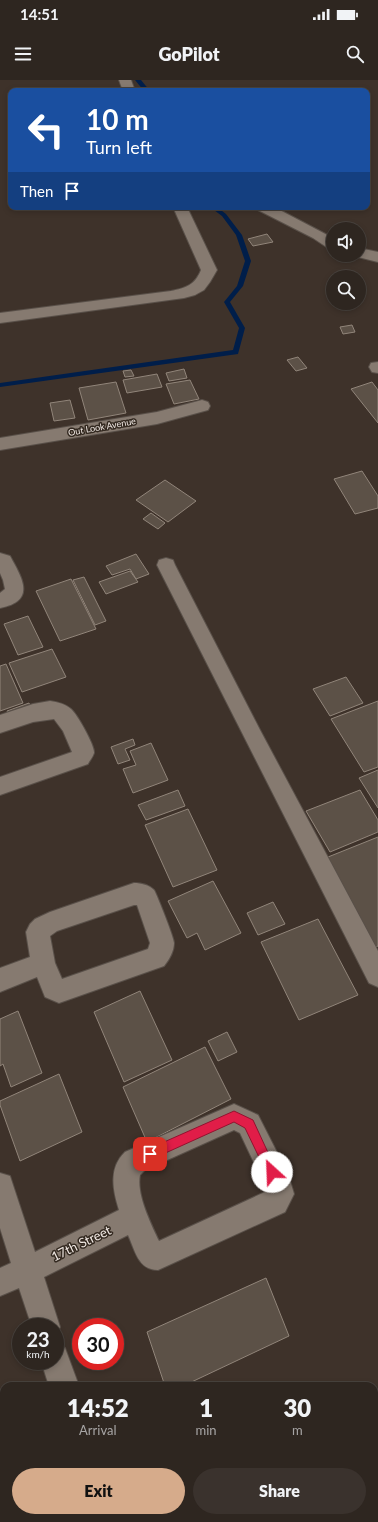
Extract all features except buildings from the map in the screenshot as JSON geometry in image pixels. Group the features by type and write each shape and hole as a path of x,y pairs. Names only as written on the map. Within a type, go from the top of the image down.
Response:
{"street":[{"path":"0,318 171,296 194,291 206,281 209,270 181,210"},
{"path":"269,210 326,240"},
{"path":"366,254 378,257"},
{"name":"Out Look Avenue","path":"0,444 157,418 202,406"},
{"path":"0,601 5,600 15,591 13,580 2,561"},
{"path":"166,565 253,736 378,975"},
{"path":"0,724 47,709 57,710 63,714 82,747 83,753 80,758 0,786"},
{"path":"134,894 140,894 146,898 162,943 160,952 156,958 59,991 54,989 43,963 38,932 43,927 134,894"},
{"path":"0,980 43,963"},
{"path":"234,1117 249,1124 278,1184 280,1194 275,1202 158,1256 153,1256 149,1251 135,1217 126,1183 128,1170 136,1161 234,1117"},
{"path":"0,1186 43,1318"},
{"name":"17th Street","path":"0,1282 28,1270 135,1217"},
{"path":"59,1370 63,1382"}],"waterway":[{"path":"138,80 145,88"},
{"path":"0,385 236,352 242,328 227,302 240,286 248,261 239,235 224,215 217,210"}],"route":[{"path":"150,1154 234,1117 242,1119 249,1124 272,1172"}]}
